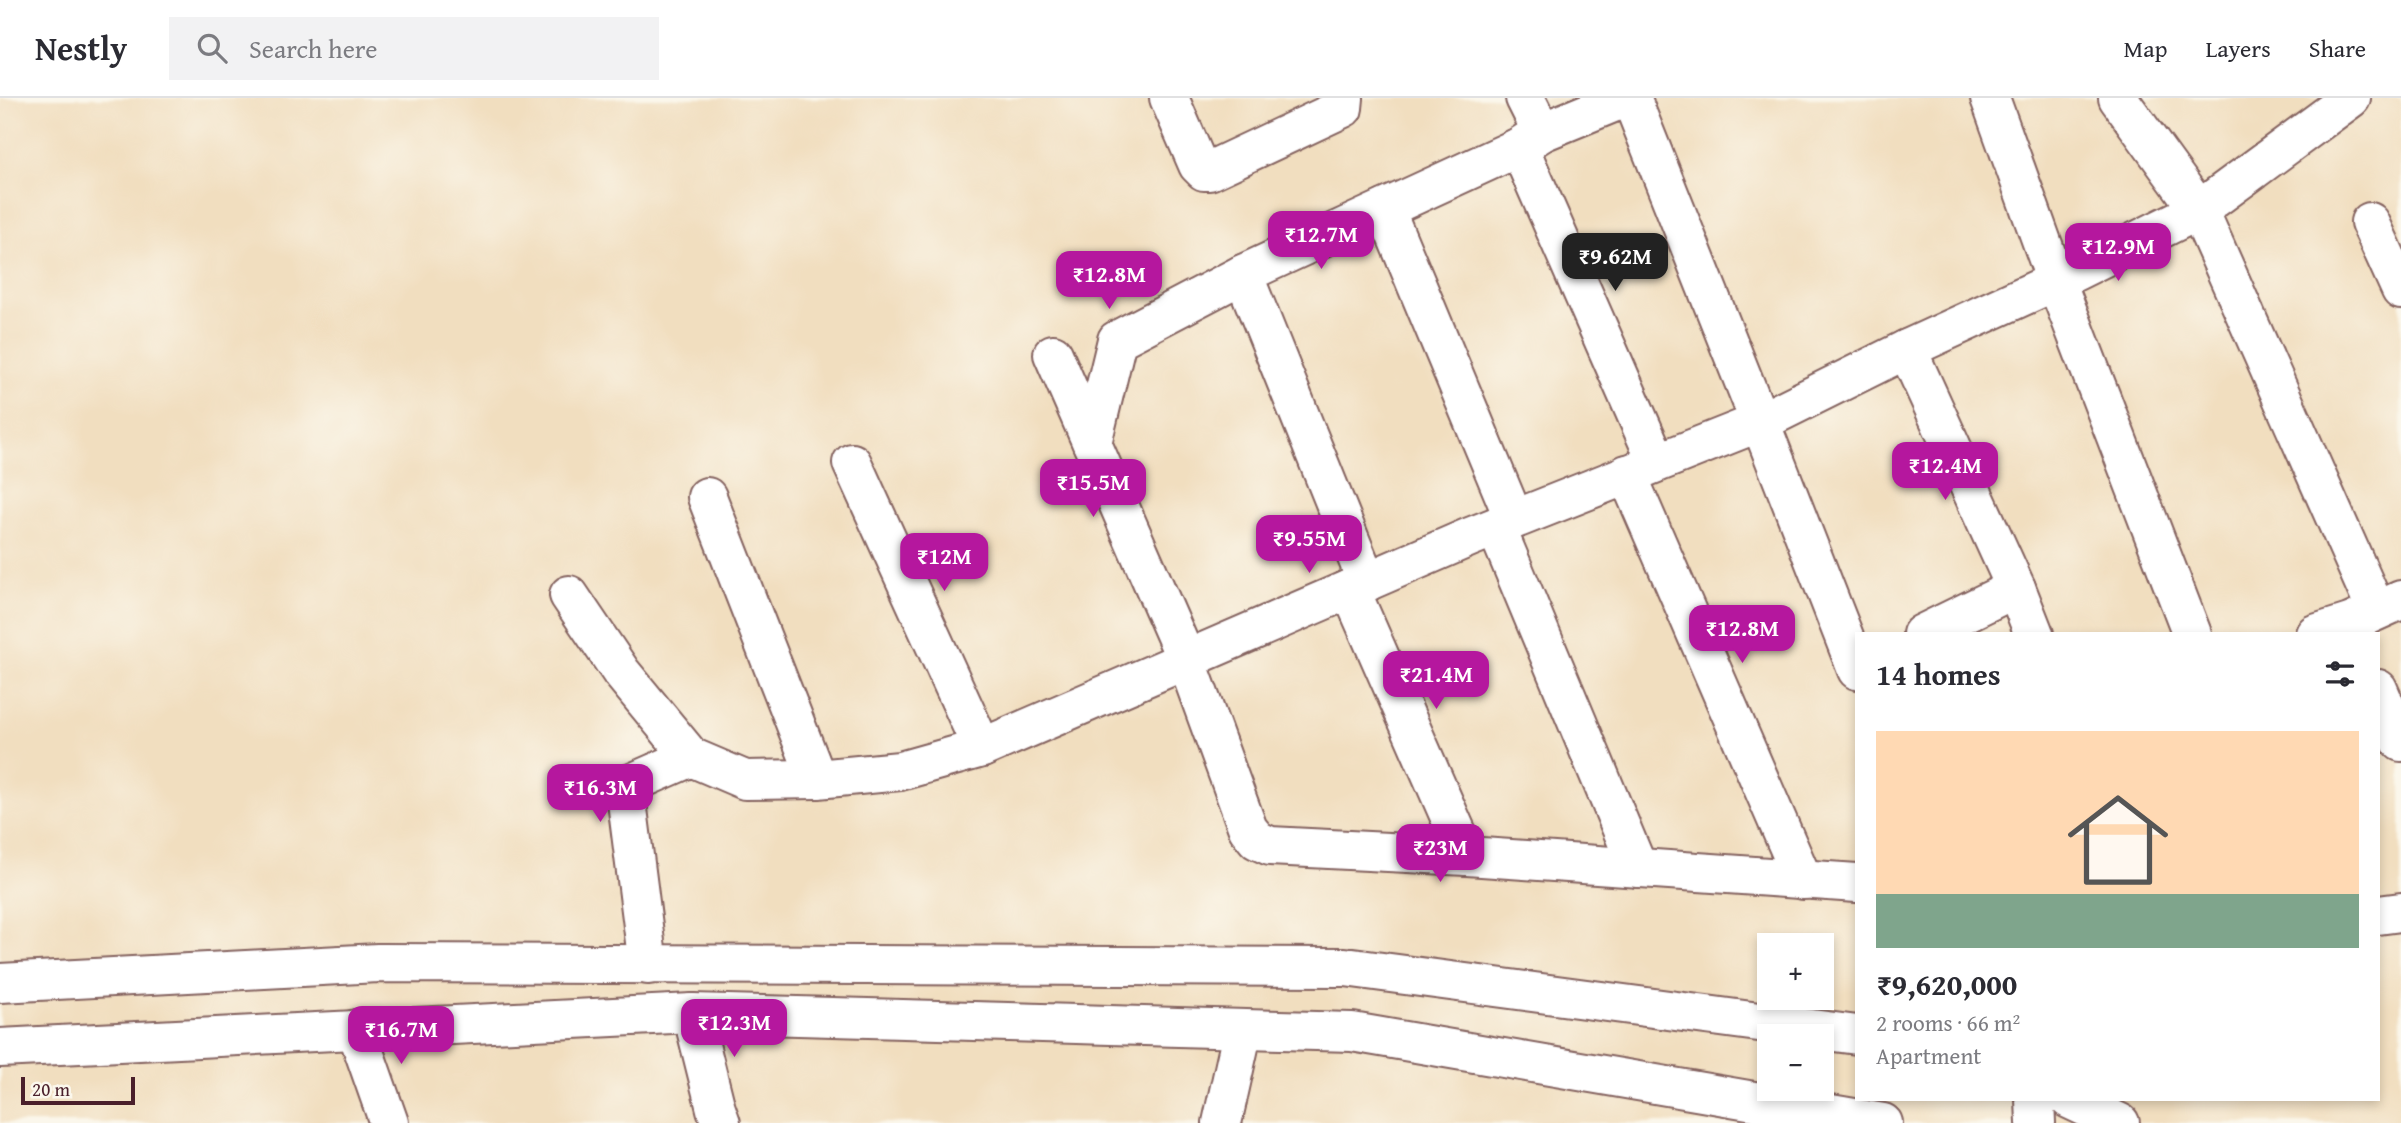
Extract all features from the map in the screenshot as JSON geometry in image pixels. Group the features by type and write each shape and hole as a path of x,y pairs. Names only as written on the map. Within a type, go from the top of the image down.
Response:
{"street":[{"path":"1169,98 1198,165 1209,172 1343,108 1344,98"},
{"path":"1525,98 1530,140 1642,468 1803,880"},
{"path":"1092,443 1117,340 1243,274 1625,98"},
{"path":"1631,98 1855,664"},
{"path":"1990,98 2056,281 2191,632"},
{"path":"2118,98 2199,210 2359,620"},
{"path":"569,595 621,672 691,757 745,780 817,779 900,771 982,748 1505,523 1760,422 2199,210 2351,98"},
{"path":"1385,209 1638,868"},
{"path":"2370,222 2401,290"},
{"path":"1243,274 1358,586 1467,856"},
{"path":"1907,349 2016,588 2033,632"},
{"path":"1053,354 1186,659 1248,829 1257,839 1270,846 1467,856 1855,883"},
{"path":"852,463 982,748"},
{"path":"707,497 817,779"},
{"path":"1926,632 2016,588"},
{"path":"2380,694 2401,742"},
{"path":"648,965 625,786 691,757"},
{"path":"2380,915 2401,912"},
{"path":"0,983 378,963 1345,967 1855,1035"},
{"path":"692,1013 721,1123"},
{"path":"0,1048 692,1013 1352,1032 1883,1123"},
{"path":"356,1029 389,1123"},
{"path":"1222,1123 1243,1029"},
{"path":"2035,1101 2036,1123"},
{"path":"2073,1101 2120,1123"}]}
